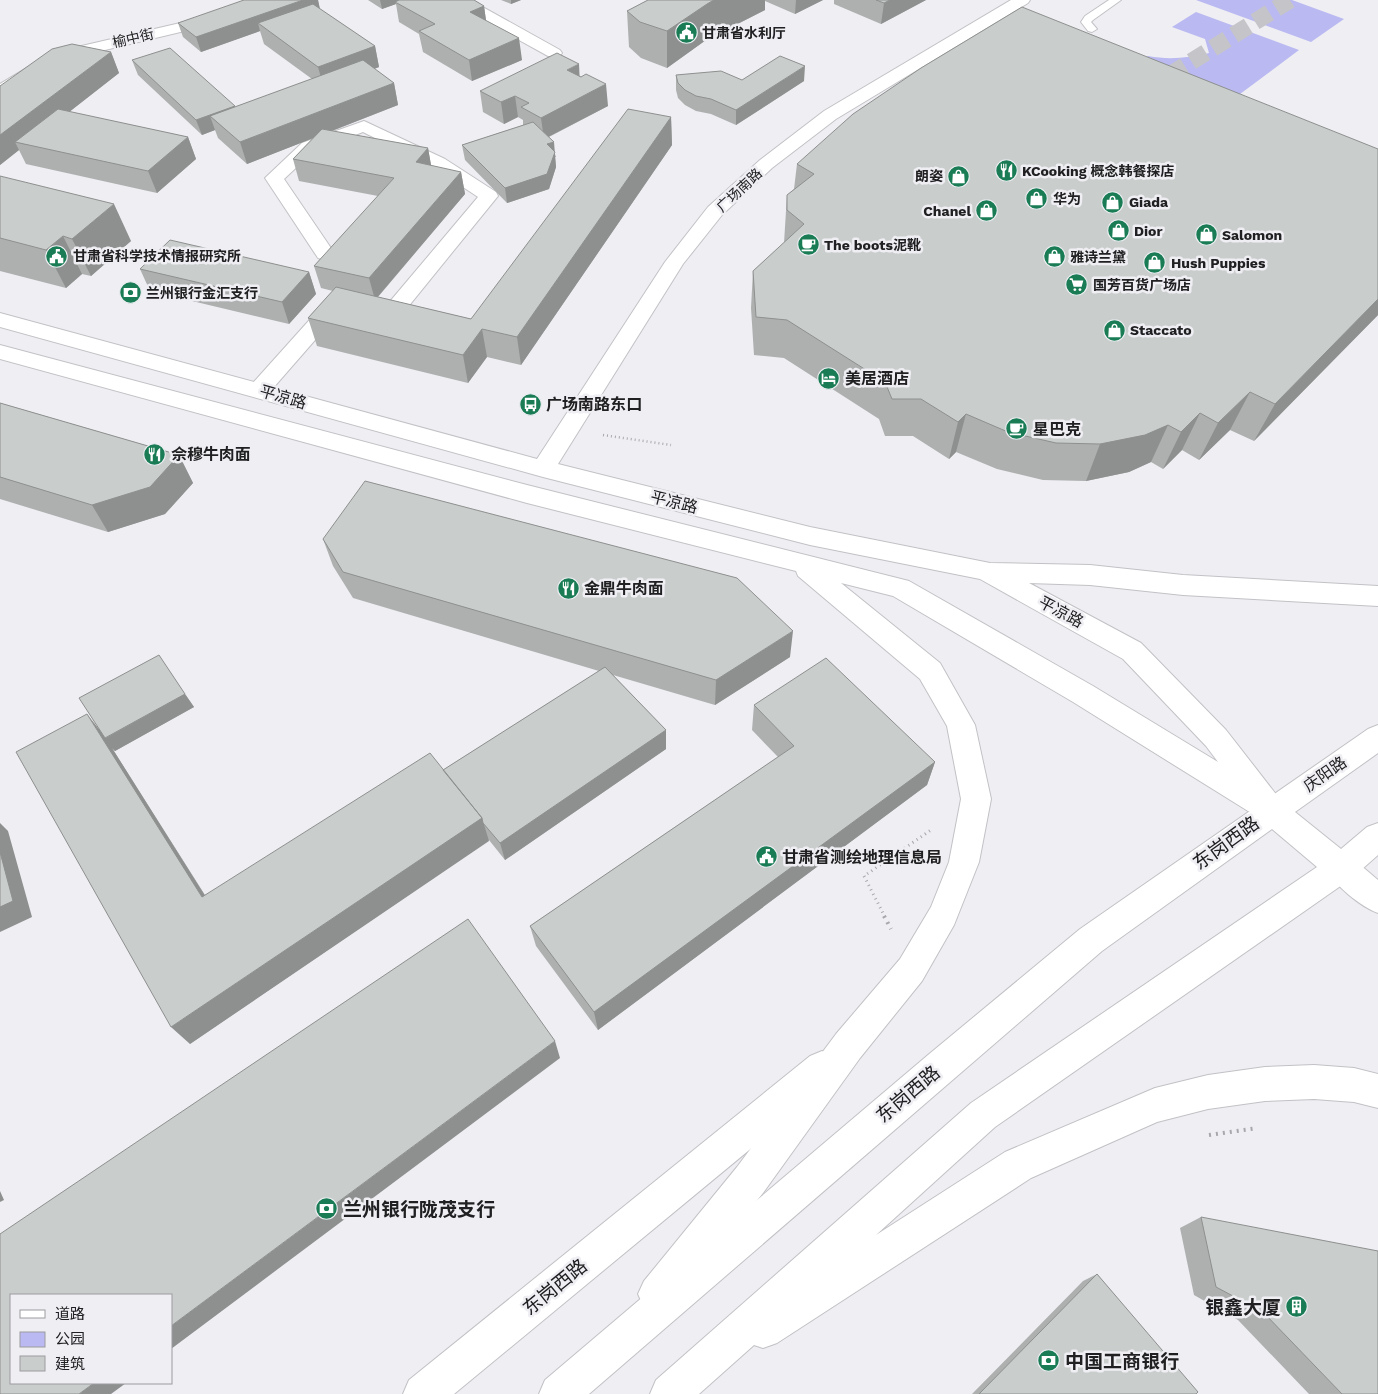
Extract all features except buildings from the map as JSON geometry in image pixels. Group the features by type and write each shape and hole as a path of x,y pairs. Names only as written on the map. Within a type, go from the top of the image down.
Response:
{"street":[{"name":"榆中街","path":"0,91 49,62 79,51 254,10 270,2 269,0"},
{"path":"458,0 554,53"},
{"name":"广场南路","path":"543,469 675,262 715,211 766,164 830,115 1022,0"},
{"path":"260,390 338,301 392,313 489,196 438,163 364,126 308,146 274,178 325,254"},
{"name":"平凉路","path":"0,320 543,469 810,536 986,571 1132,651 1216,738 1272,810"},
{"name":"平凉路","path":"0,352 517,491 900,588 1083,694 1272,810 1378,900"},
{"path":"620,1340 750,1180 848,1046 911,970 942,915 964,862 976,799 961,725 930,671 800,563"},
{"path":"986,571 1090,575 1183,585 1378,596"},
{"name":"庆阳路","path":"1272,810 1378,737"},
{"name":"东岗西路","path":"558,1394 1091,940 1272,810"},
{"path":"671,1394 983,1115 1341,868 1378,836"},
{"name":"东岗西路","path":"423,1394 848,1046"},
{"path":"671,1394 769,1326 1009,1170 1087,1133 1155,1105 1208,1092 1265,1084 1314,1082 1354,1085 1378,1091"}],"lane":[{"path":"1092,29 1086,22 1089,18 1116,0"}],"path":[{"path":"567,430 671,445"},
{"path":"911,970 864,876 936,826"}],"green space":[{"path":"1196,0 1292,0 1344,19 1311,42"},
{"path":"1196,12 1299,50 1228,103 1135,65 1148,56 1178,58 1209,53 1205,39 1172,27"}],"tunnel":[{"path":"1149,88 1290,0"}],"place":[{"name":"甘肃省水利厅","path":"686,33"},
{"name":"KCooking 概念韩餐探店","path":"1006,171"},
{"name":"朗姿","path":"959,176"},
{"name":"华为","path":"1037,199"},
{"name":"Giada","path":"1113,202"},
{"name":"Chanel","path":"987,211"},
{"name":"Dior","path":"1118,231"},
{"name":"Salomon","path":"1206,235"},
{"name":"The boots泥靴","path":"808,245"},
{"name":"甘肃省科学技术情报研究所","path":"57,256"},
{"name":"雅诗兰黛","path":"1054,257"},
{"name":"Hush Puppies","path":"1155,263"},
{"name":"国芳百货广场店","path":"1077,285"},
{"name":"兰州银行金汇支行","path":"130,293"},
{"name":"Staccato","path":"1114,330"},
{"name":"美居酒店","path":"829,378"},
{"name":"广场南路东口","path":"530,404"},
{"name":"星巴克","path":"1017,429"},
{"name":"佘穆牛肉面","path":"155,454"},
{"name":"金鼎牛肉面","path":"568,588"},
{"name":"甘肃省测绘地理信息局","path":"766,857"},
{"name":"兰州银行陇茂支行","path":"327,1209"},
{"name":"银鑫大厦","path":"1297,1307"},
{"name":"中国工商银行","path":"1049,1361"}]}
